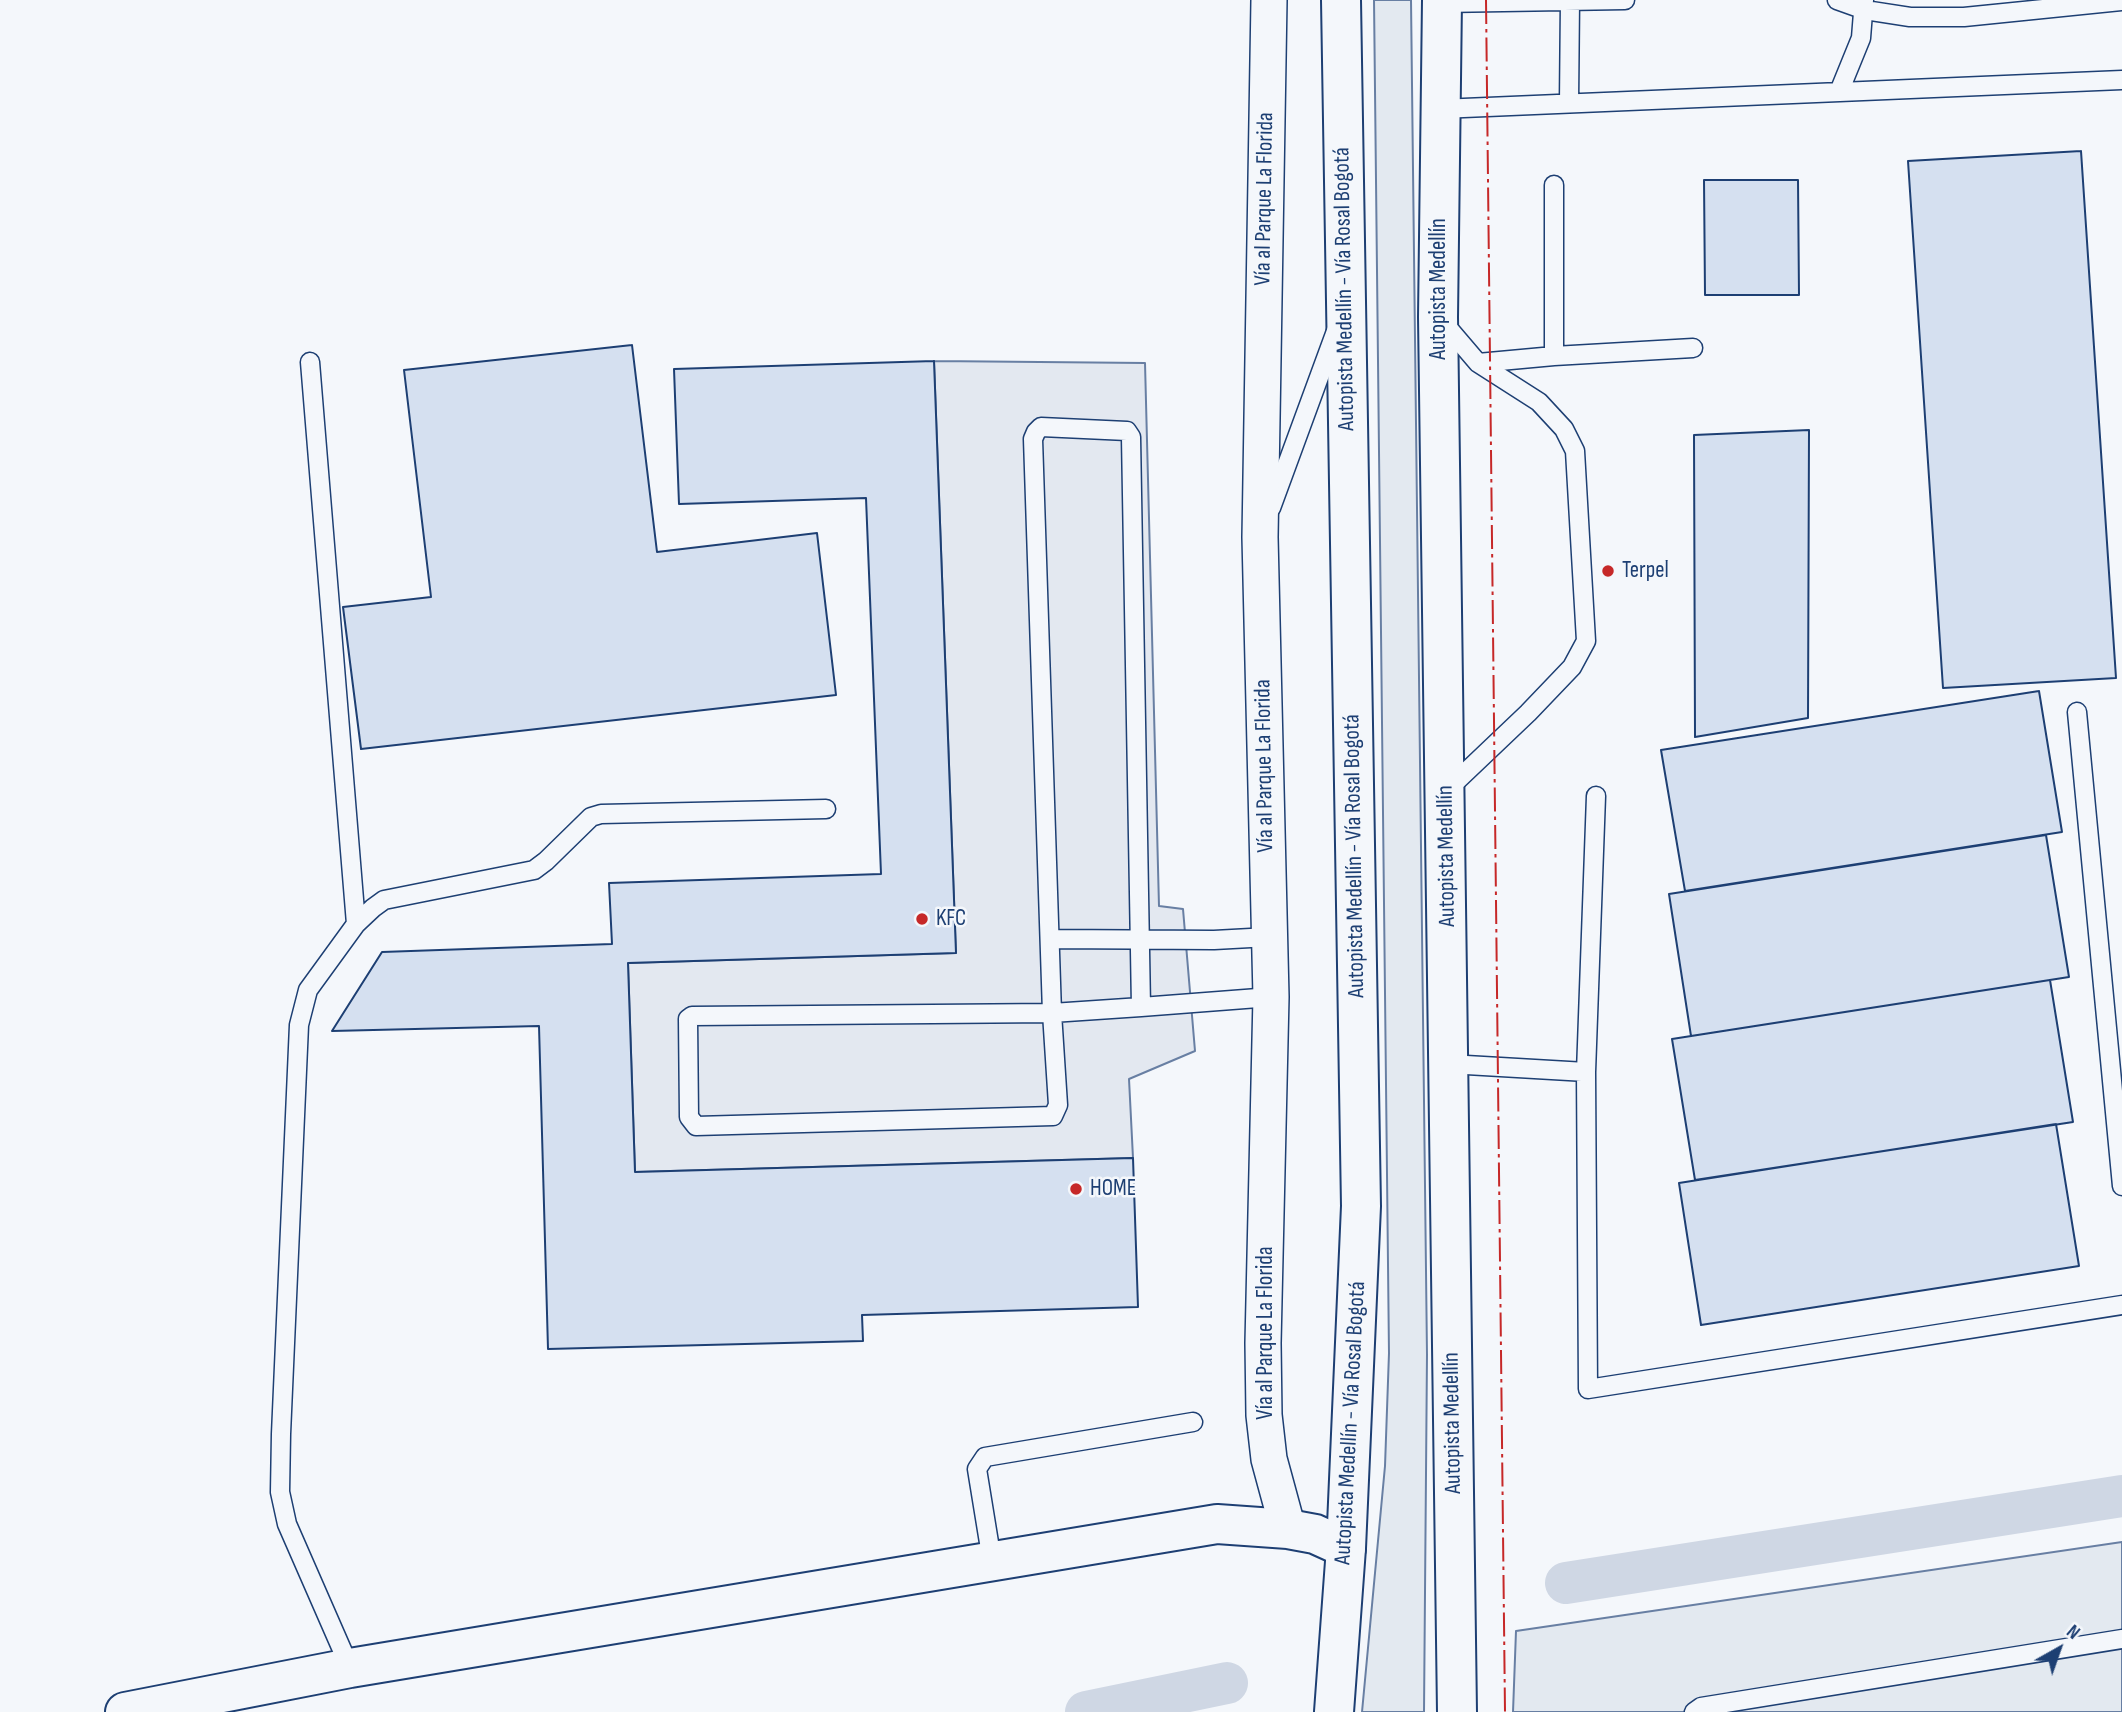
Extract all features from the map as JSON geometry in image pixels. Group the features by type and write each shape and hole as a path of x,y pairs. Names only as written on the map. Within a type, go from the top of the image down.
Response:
{"main road":[{"name":"Autopista Medellín - Vía Rosal Bogotá","path":"1334,1712 1346,1548 1361,1206 1341,0"},
{"name":"Autopista Medellín","path":"1442,2 1438,317 1457,1712"},
{"path":"125,1712 349,1668 1217,1524 1288,1529 1315,1534 1346,1548"}],"street":[{"name":"Vía al Parque La Florida","path":"1269,0 1260,537 1271,997 1263,1329 1264,1415 1269,1458 1288,1529"}],"lane":[{"path":"1442,2 1625,0"},
{"path":"1838,0 1910,17 1964,17 2074,3 2122,1"},
{"path":"1569,103 1570,1"},
{"path":"1839,92 1861,38 1864,5"},
{"path":"1440,108 2122,80"},
{"path":"1554,185 1555,356"},
{"path":"1260,537 1345,305"},
{"path":"1438,317 1478,363 1539,402 1564,429 1574,451 1586,641 1572,667 1446,791"},
{"path":"1478,363 1693,348"},
{"path":"310,362 356,924"},
{"path":"1142,1007 1131,437 1127,431 1041,427 1035,432 1033,439 1052,1013 1058,1105 1053,1116 696,1126 690,1116 688,1019 692,1016 1052,1013 1142,1007 1271,997"},
{"path":"2077,712 2122,1186"},
{"path":"1595,796 1586,1072 1588,1389 2122,1305"},
{"path":"349,1668 287,1524 280,1492 299,1025 308,990 356,924 384,900 534,870 591,817 601,814 825,809"},
{"path":"1051,939 1214,940 1269,937"},
{"path":"1449,1064 1586,1072"},
{"path":"992,1561 977,1469 985,1457 1193,1422"},
{"path":"1694,1712 1701,1707 2122,1639"}],"shaded area":[{"path":"1374,0 1411,0 1427,1354 1424,1712 1362,1712 1385,1466 1389,1353"},
{"path":"934,361 1145,363 1159,906 1183,909 1195,1051 1129,1079 1133,1158 635,1172 628,963 956,953"},
{"path":"2122,1542 2122,1712 1513,1712 1516,1631"}],"building":[{"path":"2081,151 2116,678 1943,688 1908,161"},
{"path":"1704,180 1798,180 1799,295 1705,295"},
{"path":"632,345 657,552 817,533 836,695 361,749 343,607 431,597 404,370"},
{"path":"934,361 956,953 628,963 635,1172 1133,1158 1138,1307 862,1315 863,1341 548,1349 539,1026 332,1031 382,952 612,944 609,883 881,874 866,498 679,504 674,369"},
{"path":"1809,430 1808,718 1695,737 1694,435"},
{"path":"2039,691 2062,832 1685,891 1661,750"},
{"path":"2046,835 2069,977 1691,1036 1669,894"},
{"path":"2050,980 2073,1122 1695,1180 1672,1039"},
{"path":"2056,1124 2079,1266 1701,1325 1679,1183"}],"waterway":[{"path":"1566,1583 2122,1496"},
{"path":"1086,1712 1227,1683"}],"power":[{"path":"1486,0 1505,1712"}],"place":[{"name":"Terpel","path":"1608,571"},
{"name":"KFC","path":"922,919"},
{"name":"HOME","path":"1076,1189"}]}
